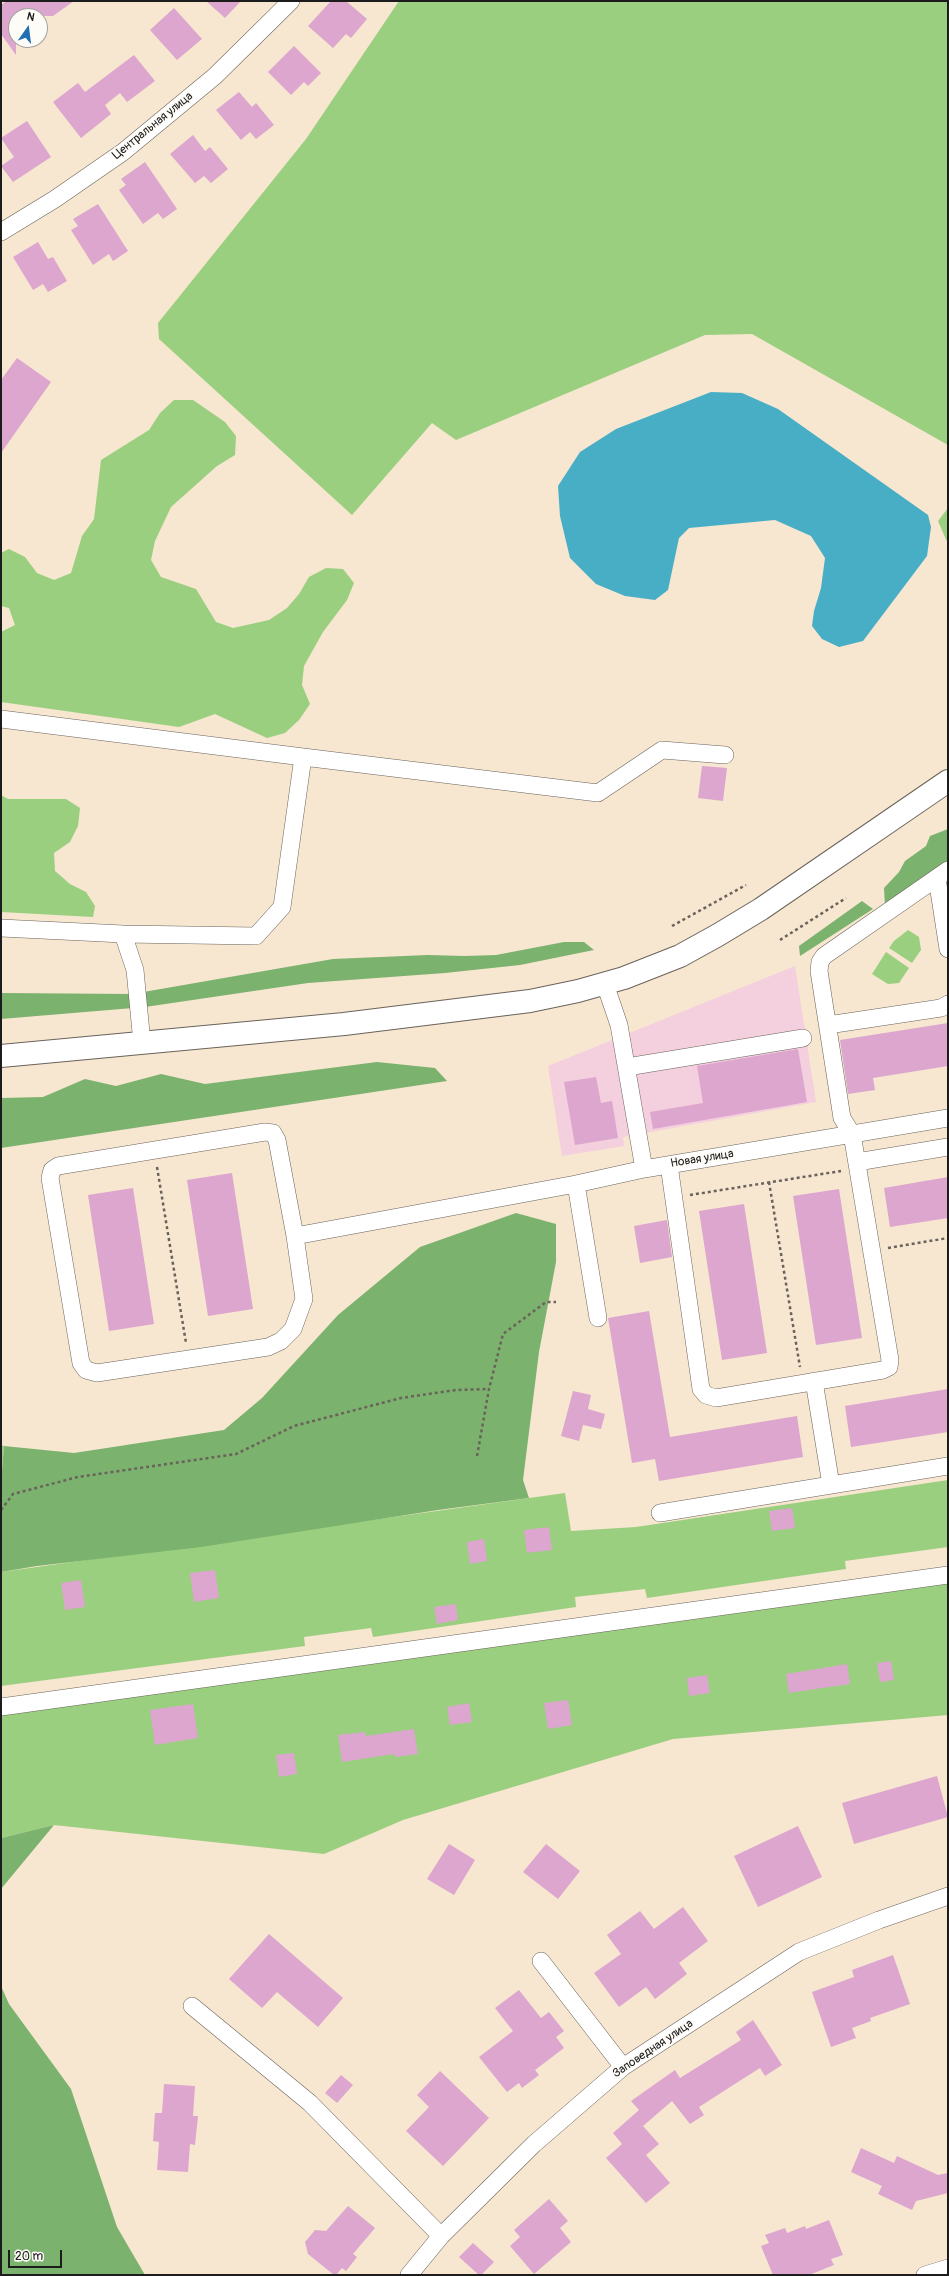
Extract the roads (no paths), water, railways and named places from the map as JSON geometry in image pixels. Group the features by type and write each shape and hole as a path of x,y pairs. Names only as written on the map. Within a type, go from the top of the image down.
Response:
{"main road":[{"path":"1,1056 344,1024 530,1001 605,984 680,956 718,936 761,909 948,780"}],"street":[{"name":"Центральная улица","path":"1,232 55,199 123,152 215,76 291,1"},
{"path":"1,719 598,794 662,750 725,755"},
{"path":"1,928 123,934 256,936 282,907 303,757"},
{"path":"942,874 948,949"},
{"path":"669,1165 701,1389 706,1395 716,1398 883,1370 889,1367 890,1360 852,1134 842,1118 819,971 820,962 824,956 942,874"},
{"path":"123,934 135,970 142,1043"},
{"path":"605,984 620,1025 644,1169"},
{"path":"828,1025 941,1008 948,1004"},
{"path":"627,1068 803,1038"},
{"name":"Новая улица","path":"295,1236 576,1184 644,1169 948,1118"},
{"path":"265,1132 273,1133 277,1140 295,1236 304,1299 293,1329 281,1341 268,1347 97,1373 86,1370 81,1363 50,1178 52,1170 58,1166 265,1132"},
{"path":"857,1165 948,1147"},
{"path":"576,1184 598,1318"},
{"path":"808,1382 831,1485"},
{"path":"660,1513 948,1466"},
{"path":"1,1707 948,1575"},
{"name":"Заповедная улица","path":"409,2275 441,2236 534,2144 624,2067 799,1952 879,1920 948,1896"},
{"path":"541,1961 624,2067"},
{"path":"192,2006 310,2103 441,2236"},
{"path":"925,2275 948,2268"}],"water":[{"path":"711,392 742,393 778,409 928,515 931,527 927,556 863,641 839,647 822,639 812,626 814,611 821,588 825,558 811,536 775,520 689,528 679,538 668,590 655,600 625,596 596,584 570,558 560,516 558,486 580,452 616,429"}]}
